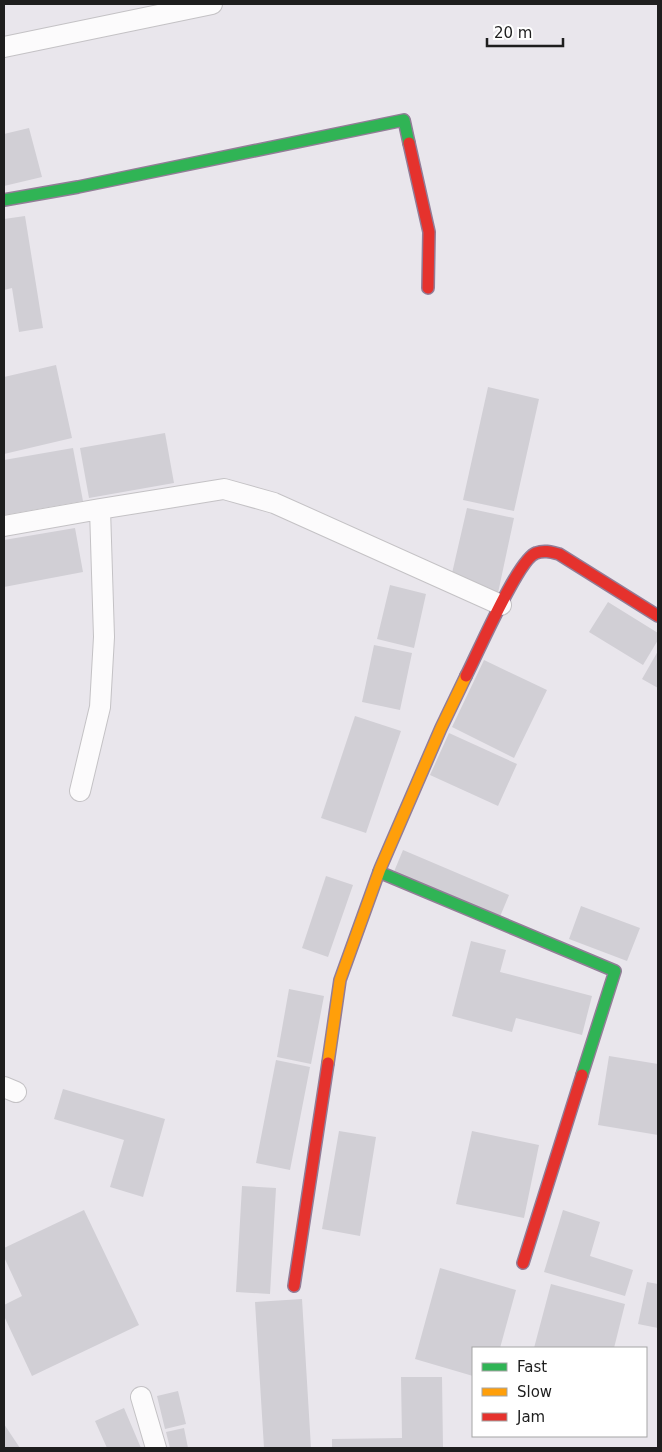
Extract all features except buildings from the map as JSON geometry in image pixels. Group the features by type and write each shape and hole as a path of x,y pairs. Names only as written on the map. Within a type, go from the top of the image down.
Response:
{"street":[{"path":"4,46 212,4"},
{"path":"4,200 87,186 404,120 429,232 428,288"},
{"path":"4,526 224,490 274,503 501,605"},
{"path":"80,791 100,707 104,637 100,509"},
{"path":"294,1286 340,980 379,872 441,728 501,605 526,561 535,553 547,551 559,554 658,616"},
{"path":"379,872 615,971 523,1263"},
{"path":"141,1397 156,1448"}],"traffic: fast":[{"path":"4,200 78,187 404,120 409,143"},
{"path":"379,872 615,971 582,1075"}],"traffic: slow":[{"path":"328,1063 340,980 380,869 441,728 466,676"}],"traffic: jam":[{"path":"409,143 429,232 428,288"},
{"path":"466,676 509,589 528,559 536,553 545,551 559,554 658,616"},
{"path":"294,1286 328,1063"},
{"path":"523,1263 582,1075"}]}
